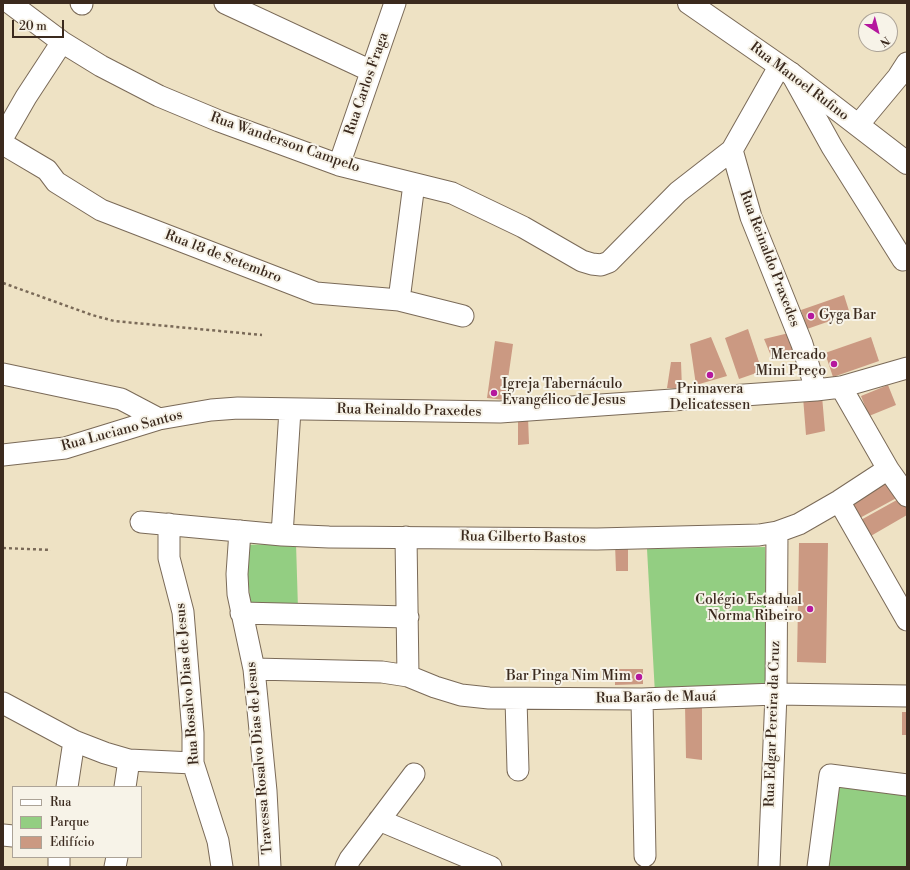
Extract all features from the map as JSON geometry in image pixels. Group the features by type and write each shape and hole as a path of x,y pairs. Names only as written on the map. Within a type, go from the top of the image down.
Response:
{"main road":[{"name":"Rua Manoel Rufino","path":"690,3 785,70 907,163"}],"street":[{"name":"Rua Wanderson Campelo","path":"10,3 62,42 101,66 159,96 219,121 339,165 452,193 523,228 582,261 601,265 609,262 650,218 678,192 732,150"},
{"path":"225,3 371,71"},
{"name":"Rua Carlos Fraga","path":"339,165 395,3"},
{"path":"3,137 26,97 62,42"},
{"path":"858,125 907,63"},
{"path":"732,150 785,70 903,260"},
{"name":"Rua 18 de Setembro","path":"3,144 47,170 56,182 101,210 316,293 399,300 463,316"},
{"name":"Rua Reinaldo Praxedes","path":"732,150 751,217 796,330 816,390"},
{"path":"399,300 414,184"},
{"name":"Rua Reinaldo Praxedes","path":"290,410 500,412 816,390 841,387 907,368"},
{"path":"3,374 121,399 159,419"},
{"path":"841,387 888,469 907,496"},
{"name":"Rua Luciano Santos","path":"3,455 65,448 159,419 211,410 238,408 290,410"},
{"path":"282,535 290,410"},
{"name":"Rua Gilberto Bastos","path":"142,522 282,535 329,537 597,539 732,537 777,532 799,524 839,501 888,469"},
{"path":"839,501 907,620"},
{"name":"Rua Rosalvo Dias de Jesus","path":"169,524 169,558 183,612 193,733 193,763 218,841 222,867"},
{"name":"Travessa Rosalvo Dias de Jesus","path":"240,531 237,574 241,613 254,669 266,790 270,867"},
{"name":"Rua Edgar Pereira da Cruz","path":"769,867 776,694 777,532"},
{"path":"406,537 408,676"},
{"path":"241,613 408,617"},
{"name":"Rua Barão de Mauá","path":"254,669 382,672 408,676 435,687 461,694 516,699 642,699 776,694 907,696"},
{"path":"516,699 518,770"},
{"path":"642,699 645,856"},
{"path":"3,703 74,741 129,760 193,763"},
{"path":"67,786 74,741"},
{"path":"125,786 129,760"},
{"path":"346,867 414,774"},
{"path":"818,867 830,775 907,785"},
{"path":"379,820 491,867"}],"path":[{"path":"3,283 92,315 114,321 262,335"},
{"path":"3,548 51,550"}],"green space":[{"path":"296,543 298,609 251,608 245,545"},
{"path":"765,547 767,690 655,694 647,549"},
{"path":"830,775 907,784 907,867 819,867"}],"building":[{"path":"844,295 850,314 807,329 801,310"},
{"path":"748,329 762,371 739,379 725,338"},
{"path":"789,333 796,350 771,356 764,339"},
{"path":"711,337 727,376 696,385 690,344"},
{"path":"871,337 879,361 833,377 825,353"},
{"path":"495,341 513,344 505,400 487,398"},
{"path":"671,362 681,362 682,389 667,388"},
{"path":"888,385 896,405 869,416 861,396"},
{"path":"822,396 825,431 806,435 803,397"},
{"path":"528,417 529,444 518,445 518,418"},
{"path":"892,479 902,495 858,519 848,503"},
{"path":"904,496 907,502 907,515 869,537 859,521"},
{"path":"799,543 828,543 826,663 797,662"},
{"path":"615,544 628,544 628,571 616,571"},
{"path":"615,669 643,669 643,684 615,685"},
{"path":"702,704 702,760 686,758 685,705"},
{"path":"902,712 907,712 907,735 902,735"}],"place":[{"name":"Gyga Bar","path":"811,316"},
{"name":"Mercado Mini Preço","path":"834,364"},
{"name":"Primavera Delicatessen","path":"710,375"},
{"name":"Igreja Tabernáculo Evangélico de Jesus","path":"494,393"},
{"name":"Colégio Estadual Norma Ribeiro","path":"810,609"},
{"name":"Bar Pinga Nim Mim","path":"639,677"}]}
